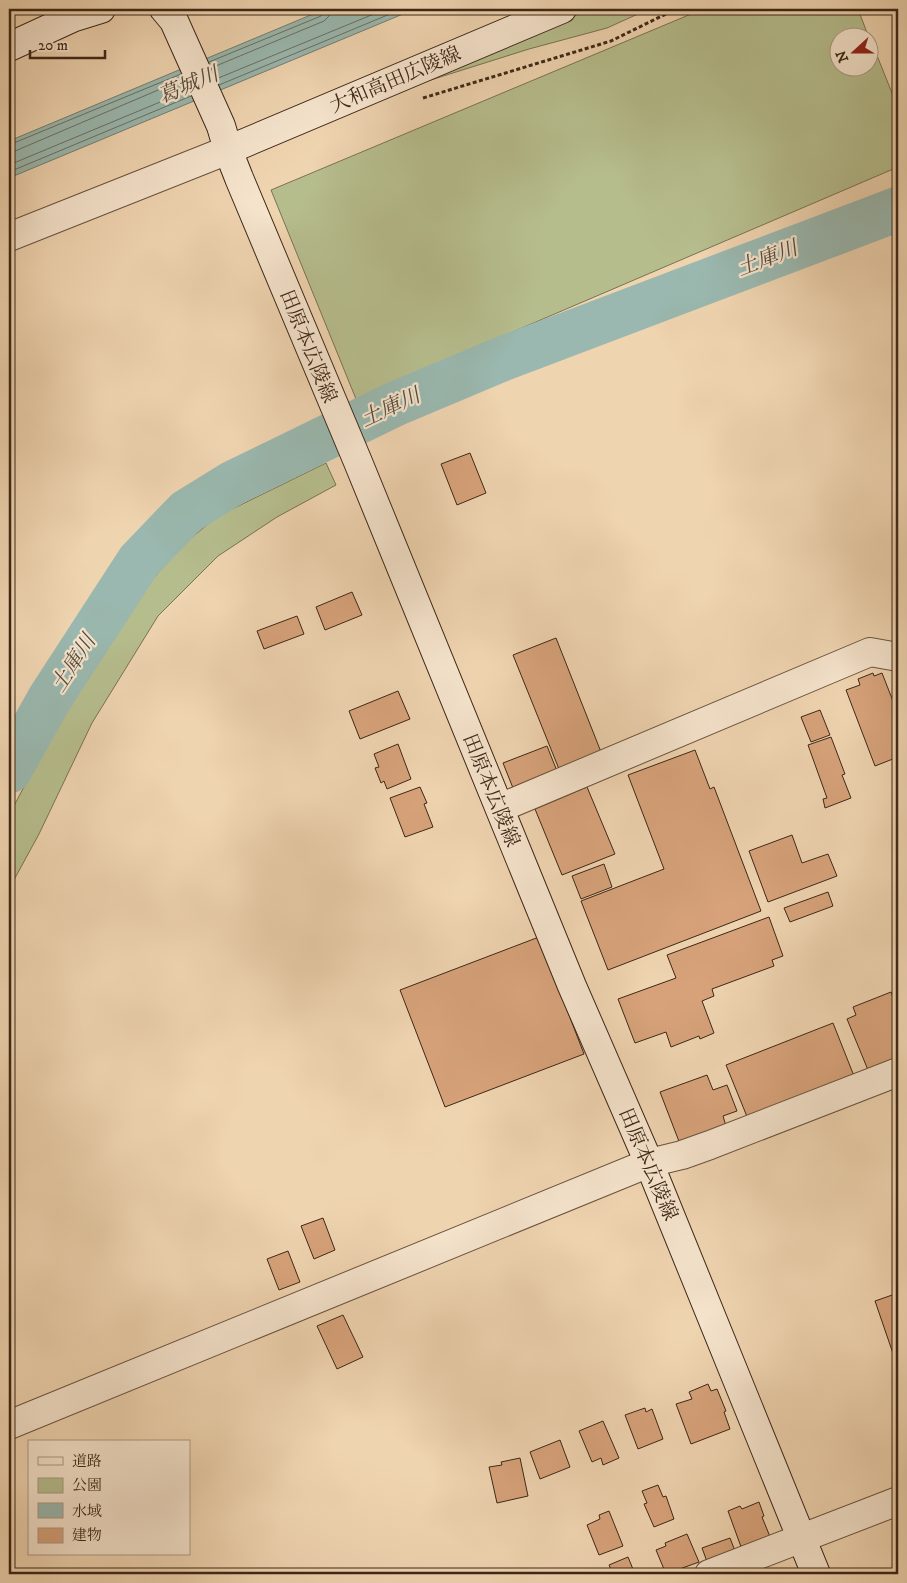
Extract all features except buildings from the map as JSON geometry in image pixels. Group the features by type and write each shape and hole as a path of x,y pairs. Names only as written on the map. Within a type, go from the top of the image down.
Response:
{"main road":[{"path":"9,47 72,18 101,9"},
{"name":"大和高田広陵線","path":"9,237 225,138 562,9"},
{"name":"田原本広陵線","path":"169,15 225,138 572,986 649,1163 816,1574"},
{"path":"500,808 870,652 898,657"},
{"path":"9,1425 649,1163 682,1155 710,1145 898,1072"},
{"path":"709,1574 898,1501"}],"green space":[{"path":"592,9 649,9 607,28 529,49 361,102 448,64"},
{"path":"703,9 858,9 865,28 830,28 830,78 880,78 880,63 898,108 898,167 356,399 271,190"},
{"path":"326,463 336,485 277,517 218,556 158,616 92,723 39,834 9,889 9,815 83,676 131,603 186,542 218,516"}],"water":[{"name":"葛城川","path":"325,9 415,9 9,178 9,141"}],"waterway":[{"name":"土庫川","path":"9,771 50,698 139,561 186,512 233,483 395,404 502,359 898,209"}]}
